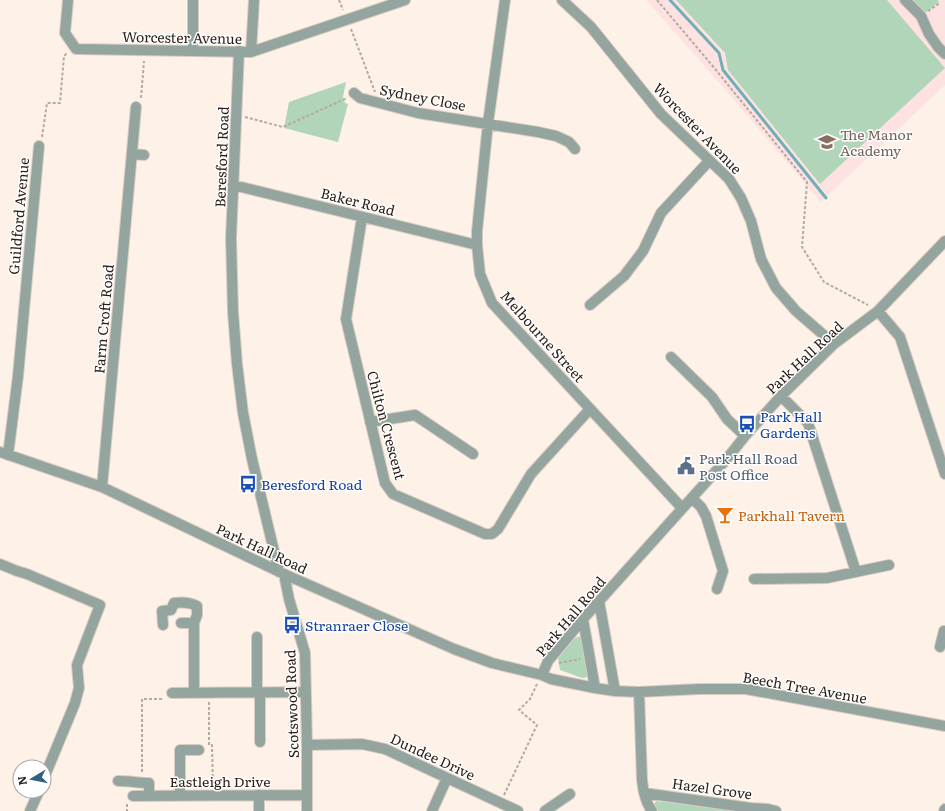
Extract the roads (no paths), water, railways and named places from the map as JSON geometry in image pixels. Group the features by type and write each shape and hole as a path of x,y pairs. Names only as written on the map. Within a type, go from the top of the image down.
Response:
{"street":[{"name":"Worcester Avenue","path":"68,0 65,33 76,49 251,52 405,0"},
{"path":"193,0 193,51"},
{"path":"251,52 254,0"},
{"name":"Melbourne Street","path":"505,0 488,124 477,230 480,274 492,303 682,508"},
{"name":"Worcester Avenue","path":"562,0 591,27 661,114 729,179 741,198 751,221 760,259 776,288 796,311 834,344"},
{"path":"905,0 921,16 929,34 945,54"},
{"name":"Beresford Road","path":"239,51 231,238 233,312 237,364 243,413 252,459 282,573"},
{"name":"Sydney Close","path":"354,93 360,98 418,113 556,136 569,142 575,150"},
{"name":"Farm Croft Road","path":"102,487 136,107"},
{"name":"Guildford Avenue","path":"4,454 18,368 39,146"},
{"path":"132,154 144,155"},
{"path":"590,305 624,276 643,251 661,212 709,161"},
{"name":"Baker Road","path":"233,186 477,245"},
{"name":"Chilton Crescent","path":"362,217 346,319 385,483 393,494 485,534 492,534 498,529 531,474 590,409"},
{"name":"Park Hall Road","path":"4,454 102,487 282,573 454,649 492,663 542,675 548,661 583,619 782,396 834,344 878,312 945,241"},
{"path":"878,312 900,337 945,474"},
{"path":"671,357 712,397 727,419 745,436"},
{"path":"782,396 808,423 856,572"},
{"path":"370,422 415,415 473,454"},
{"path":"692,498 706,516 722,571 717,589"},
{"path":"0,564 100,605 77,665 79,688 75,703 52,759"},
{"path":"754,579 827,578 889,565"},
{"name":"Scotswood Road","path":"282,573 305,653 307,811"},
{"path":"599,601 615,691"},
{"path":"163,625 162,611 171,610 174,603 186,602 197,606 197,615 194,623 194,693"},
{"path":"583,619 595,688"},
{"path":"181,623 194,623"},
{"path":"940,647 945,631"},
{"path":"257,638 260,742"},
{"name":"Beech Tree Avenue","path":"542,675 550,679 615,691 639,692 699,688 746,689 945,726"},
{"path":"172,693 306,692"},
{"path":"639,692 642,780 644,793 652,811"},
{"name":"Dundee Drive","path":"307,745 362,744 385,749 518,811"},
{"path":"180,796 180,750 200,750"},
{"path":"432,811 447,778"},
{"path":"118,781 146,783 149,796"},
{"name":"Hazel Grove","path":"644,793 748,809 768,809 776,811"},
{"path":"545,811 570,794"},
{"path":"259,795 259,811"},
{"name":"Eastleigh Drive","path":"133,796 307,795"},
{"path":"30,811 35,799"}],"waterway":[{"path":"670,0 719,53 723,70 826,198"}],"place":[{"name":"The Manor Academy","path":"827,142"},
{"name":"Park Hall Gardens","path":"747,424"},
{"name":"Park Hall Road Post Office","path":"686,466"},
{"name":"Beresford Road","path":"248,484"},
{"name":"Parkhall Tavern","path":"725,515"},
{"name":"Stranraer Close","path":"292,625"}]}
